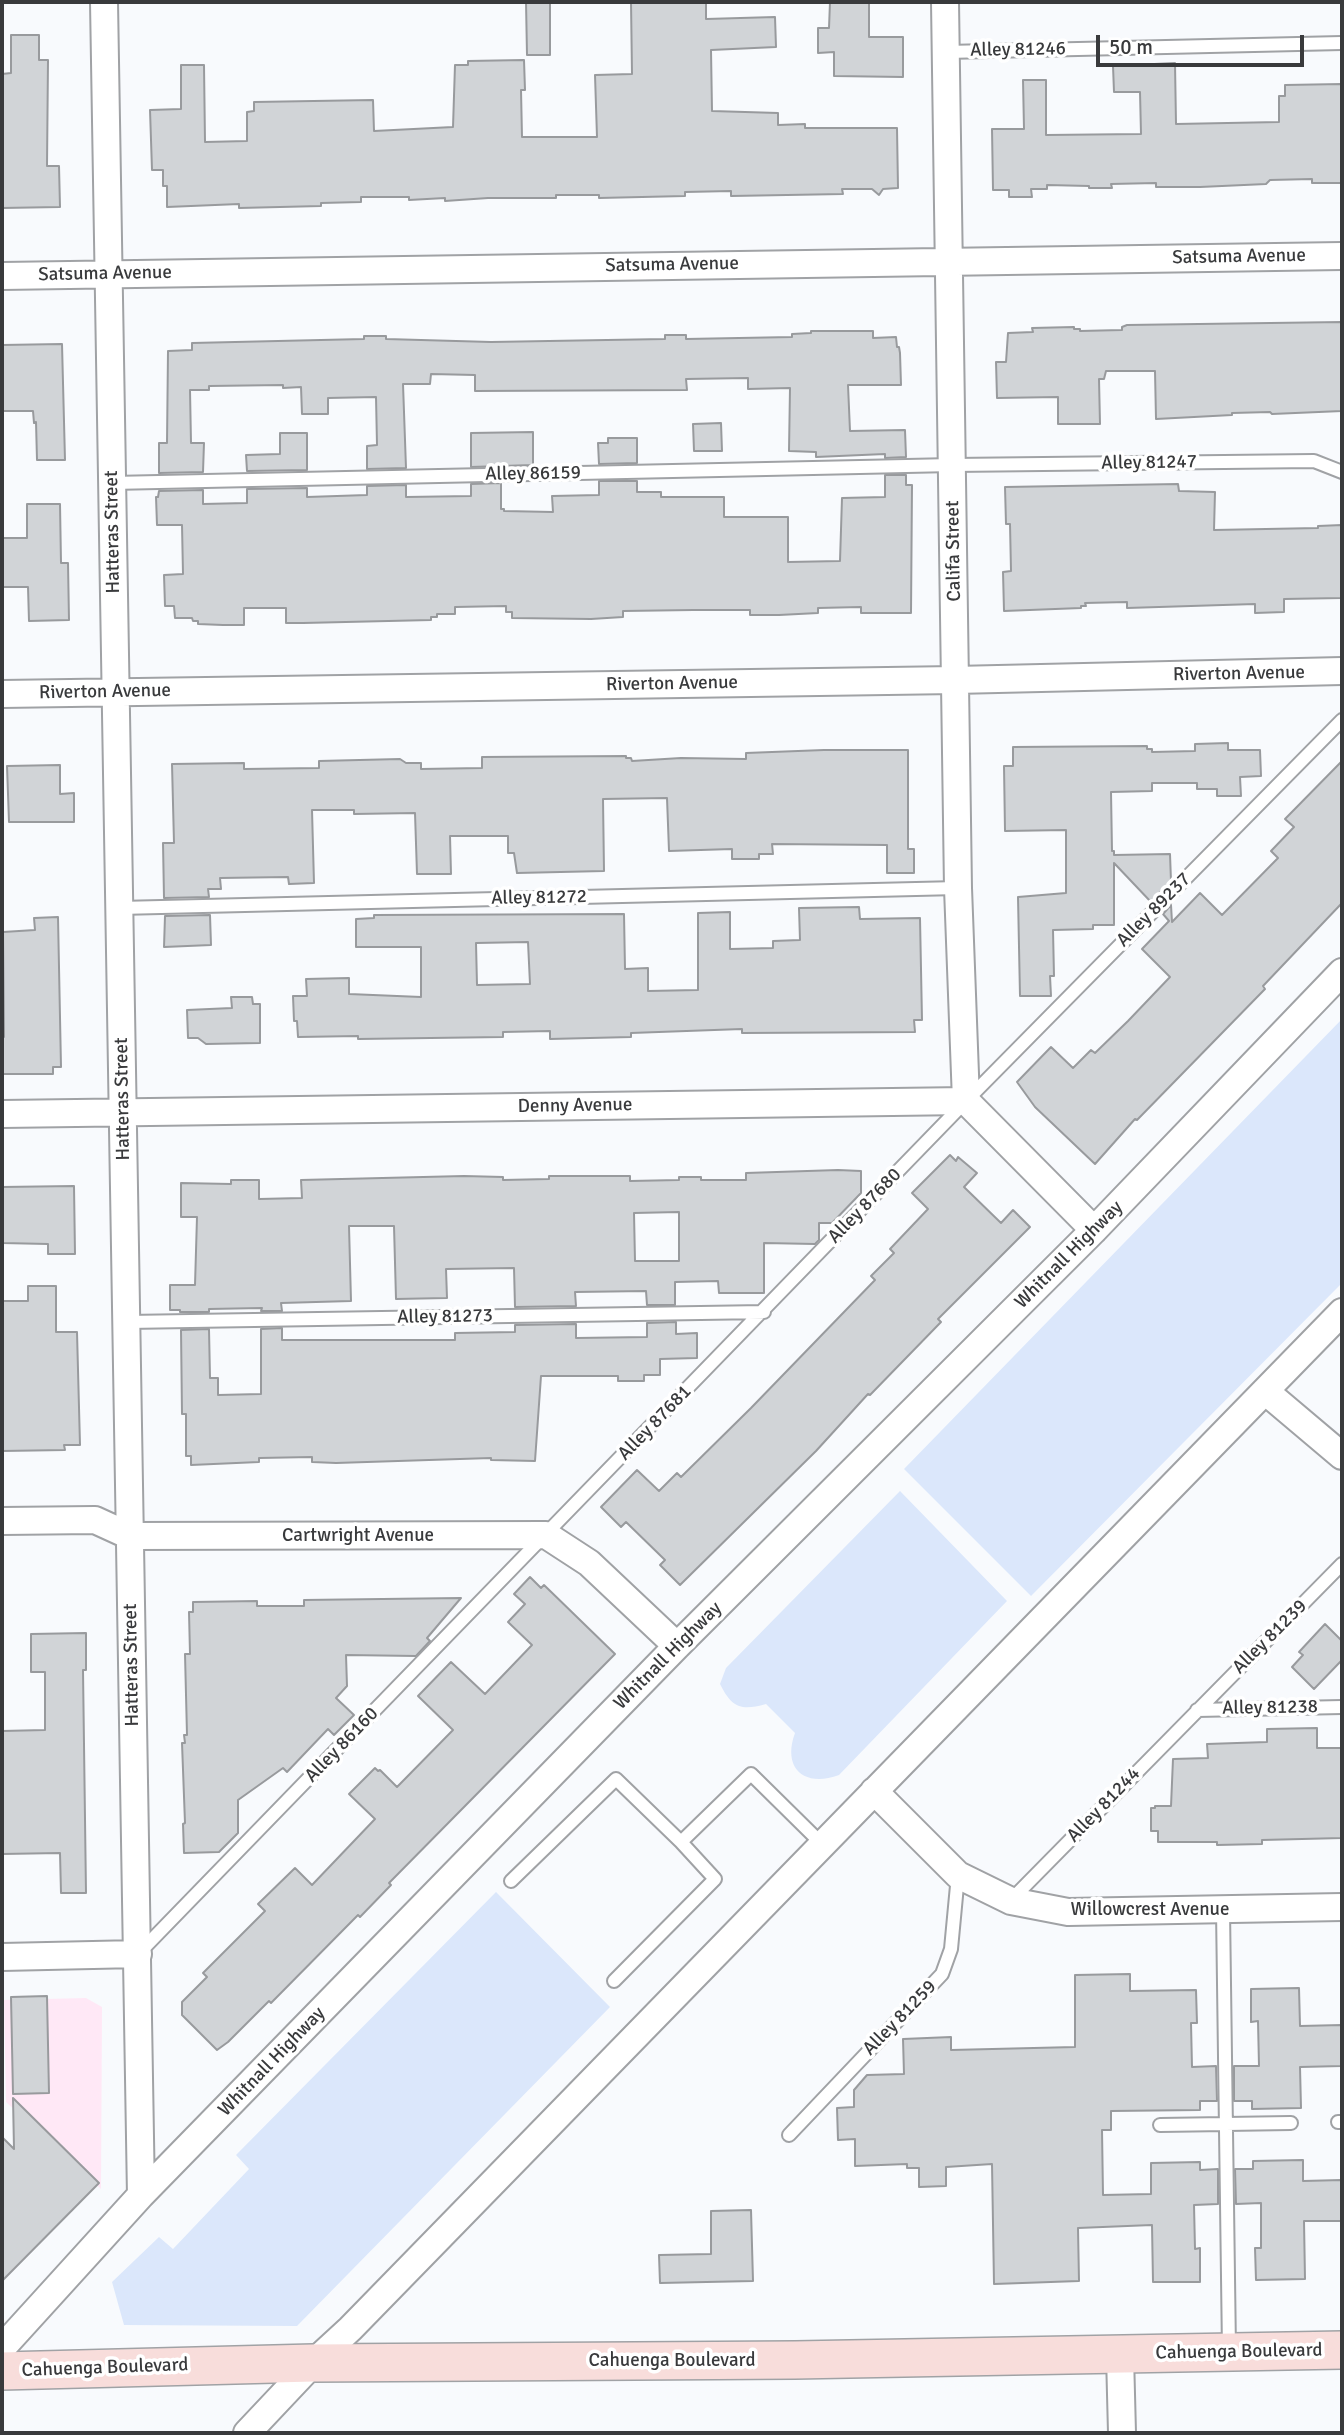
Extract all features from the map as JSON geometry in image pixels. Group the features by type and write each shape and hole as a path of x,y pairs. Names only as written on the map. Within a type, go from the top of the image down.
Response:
{"main road":[{"name":"Cahuenga Boulevard","path":"2,2371 313,2362 795,2360 1342,2350"}],"street":[{"name":"Hatteras Street","path":"104,2 141,2195"},
{"name":"Califa Street","path":"945,2 958,888 966,1101"},
{"name":"Satsuma Avenue","path":"2,276 1342,256"},
{"name":"Riverton Avenue","path":"2,694 955,680 1342,671"},
{"name":"Whitnall Highway","path":"2,2348 141,2195 677,1646 1094,1230 1342,972"},
{"name":"Denny Avenue","path":"2,1114 966,1101"},
{"path":"966,1101 1094,1230"},
{"path":"247,2433 313,2362 360,2319 1342,1312"},
{"path":"1265,1391 1342,1456"},
{"name":"Cartwright Avenue","path":"2,1521 95,1520 130,1536 546,1535"},
{"path":"546,1535 589,1563 677,1646"},
{"name":"Willowcrest Avenue","path":"874,1791 958,1875 1011,1901 1068,1912 1342,1907"},
{"path":"2,1957 138,1954"},
{"path":"1120,2355 1122,2433"}],"lane":[{"name":"Alley 81246","path":"946,52 1342,43"},
{"name":"Alley 81247","path":"953,465 1314,461 1342,472"},
{"name":"Alley 86159","path":"112,483 953,465"},
{"name":"Alley 89237","path":"966,1101 1342,720"},
{"name":"Alley 81272","path":"120,908 958,888"},
{"name":"Alley 87680","path":"764,1312 966,1101"},
{"name":"Alley 81273","path":"127,1322 764,1312"},
{"name":"Alley 87681","path":"546,1535 764,1312"},
{"name":"Alley 86160","path":"138,1954 546,1535"},
{"name":"Alley 81239","path":"1197,1710 1342,1564"},
{"name":"Alley 81238","path":"1197,1710 1342,1707"},
{"name":"Alley 81244","path":"1011,1901 1197,1710"},
{"path":"681,1842 751,1774 822,1844"},
{"path":"511,1881 616,1779 681,1842 715,1879 614,1981"},
{"name":"Alley 81259","path":"789,2135 942,1974 951,1950 958,1875"},
{"path":"1223,1910 1229,2352"},
{"path":"1160,2125 1291,2123"}],"shaded area":[{"path":"1342,1019 1342,1283 1031,1596 904,1469"},
{"path":"900,1491 1007,1601 839,1775 816,1779 806,1777 794,1765 791,1756 795,1733 766,1704 744,1707 733,1703 720,1684 726,1668"},
{"path":"496,1892 610,2007 297,2326 124,2325 112,2282 159,2237 173,2249 249,2169 236,2155"},
{"path":"86,1998 102,2007 101,2189 6,2102 4,2000"}],"building":[{"path":"526,2 550,2 550,55 527,55"},
{"path":"631,2 706,2 706,19 775,17 776,47 711,50 712,111 778,113 778,125 805,124 805,128 897,128 898,188 883,189 879,195 872,189 842,189 843,194 731,196 731,191 685,192 685,196 599,198 599,195 556,195 556,198 445,201 445,198 409,200 409,197 361,197 361,202 321,203 321,206 239,208 239,204 167,207 167,186 163,186 163,170 152,170 150,110 181,109 181,65 204,65 205,142 247,141 247,112 254,111 254,102 373,100 374,131 453,127 455,65 468,65 468,61 524,60 525,90 521,90 522,137 597,137 595,75 632,74"},
{"path":"830,2 869,2 869,37 903,37 903,77 834,76 834,52 818,53 818,28 829,28"},
{"path":"11,35 39,35 39,60 48,60 47,166 59,166 60,207 2,208 2,74 11,73"},
{"path":"1175,63 1176,124 1279,122 1279,96 1285,96 1285,85 1342,84 1342,183 1312,183 1312,179 1200,187 1156,187 1156,183 1111,184 1112,188 1047,185 1047,189 1031,189 1032,197 1009,197 1009,190 993,190 992,129 1024,129 1023,80 1046,80 1046,135 1141,134 1140,92 1114,92 1113,66"},
{"path":"1342,322 1342,411 1232,413 1156,419 1155,371 1106,371 1104,379 1099,379 1100,424 1058,424 1058,397 997,398 996,362 1006,362 1008,333 1033,332 1032,328 1074,327 1080,331 1122,330 1122,327 1127,325"},
{"path":"811,331 873,331 873,338 896,337 900,353 901,385 848,385 850,431 905,430 906,457 885,458 885,454 816,457 816,452 789,451 790,388 748,389 748,378 686,379 687,390 475,391 475,375 431,374 430,384 403,384 406,468 367,469 367,446 377,445 376,397 328,398 328,414 302,414 301,387 209,386 209,390 190,390 191,443 204,443 203,472 159,473 159,443 167,443 168,351 192,350 192,343 364,339 364,336 491,342 665,339 665,335 686,335 686,339 792,337 792,334"},
{"path":"62,344 65,460 37,460 33,411 2,411 2,345"},
{"path":"721,423 722,451 694,451 693,424"},
{"path":"533,432 533,465 471,467 471,433"},
{"path":"280,433 307,433 307,470 247,471 246,455 280,454"},
{"path":"608,438 637,438 637,463 599,464 598,443 608,443"},
{"path":"885,475 906,475 906,485 912,485 911,613 861,613 861,607 818,608 818,613 779,615 750,615 750,610 693,610 623,611 623,617 591,619 512,618 512,612 506,612 506,606 455,607 455,614 437,614 437,617 431,617 431,620 286,623 286,608 244,608 244,625 223,625 198,624 198,621 193,621 192,618 175,618 174,606 165,606 164,575 183,574 182,525 157,525 156,497 159,491 203,490 203,504 247,503 247,489 307,488 307,497 367,495 367,486 406,485 406,497 471,496 471,484 501,483 501,509 504,511 553,512 552,496 599,495 599,481 637,481 637,492 661,492 661,497 724,497 724,517 788,517 788,562 840,561 842,498 885,497"},
{"path":"1178,484 1179,491 1215,492 1214,530 1342,525 1342,598 1284,599 1284,612 1255,613 1255,604 1127,608 1127,602 1085,603 1086,606 1081,608 1004,611 1003,572 1011,571 1010,524 1006,524 1005,487"},
{"path":"27,504 60,504 61,563 68,563 69,620 29,621 28,587 2,587 2,538 27,538"},
{"path":"1228,743 1228,750 1260,750 1261,776 1240,777 1241,796 1217,796 1217,789 1197,789 1197,783 1152,783 1152,791 1111,792 1114,855 1170,854 1171,881 1151,902 1114,863 1114,925 1093,925 1093,929 1053,930 1054,976 1050,976 1051,996 1020,996 1018,897 1066,893 1066,830 1005,831 1004,766 1013,766 1013,747 1147,746 1152,752 1195,751 1195,744"},
{"path":"908,750 908,849 914,849 914,873 887,873 887,845 772,844 773,854 759,854 759,859 732,859 732,849 669,851 667,798 603,799 604,871 517,873 514,853 508,853 508,836 450,836 451,874 417,874 415,813 354,814 354,810 312,810 314,883 289,884 288,877 220,878 221,889 208,889 209,897 164,898 163,843 174,843 172,764 244,763 244,769 319,768 319,761 400,759 406,763 421,763 421,769 482,768 482,757 626,756 632,761 681,758 746,759 746,753"},
{"path":"1342,761 1342,903 1263,986 1265,989 1137,1120 1135,1119 1095,1164 1035,1107 1017,1082 1051,1047 1073,1068 1091,1050 1095,1053 1128,1021 1170,977 1142,949 1169,921 1163,914 1171,905 1172,922 1200,893 1222,915 1278,858 1271,851 1294,827 1285,819"},
{"path":"60,765 60,794 74,793 74,822 9,822 7,766"},
{"path":"859,907 860,919 920,918 922,1020 914,1020 915,1032 742,1033 742,1029 631,1033 631,1037 550,1039 550,1031 503,1032 503,1037 358,1039 358,1036 298,1037 297,1021 294,1021 293,996 307,996 306,979 349,978 349,994 421,997 421,947 356,947 356,919 374,918 374,915 624,914 625,969 648,968 648,991 698,990 698,913 730,912 730,949 773,948 773,941 800,940 799,908","holes":["528,942 530,984 477,985 476,943"]},
{"path":"210,915 211,945 164,947 165,916"},
{"path":"58,917 61,1067 53,1067 53,1074 2,1074 3,932 35,930 34,918"},
{"path":"231,997 252,997 253,1004 260,1004 260,1043 206,1044 198,1038 188,1038 187,1010 232,1008"},
{"path":"950,1155 956,1161 958,1157 977,1173 964,1187 1001,1223 1013,1210 1030,1227 938,1319 941,1322 870,1395 868,1394 816,1451 680,1585 660,1565 665,1560 626,1522 621,1527 601,1507 637,1470 659,1491 677,1473 681,1477 751,1408 875,1280 871,1276 894,1253 890,1249 928,1209 912,1193"},
{"path":"861,1171 861,1193 832,1223 819,1223 819,1240 815,1244 764,1243 764,1293 719,1293 718,1281 675,1282 675,1305 647,1305 646,1291 575,1292 576,1306 515,1307 514,1268 446,1269 447,1298 396,1299 394,1226 349,1226 351,1301 281,1303 282,1311 261,1311 262,1308 209,1309 209,1312 170,1310 170,1285 195,1285 197,1217 181,1217 181,1183 231,1184 231,1180 259,1180 259,1199 302,1198 301,1180 464,1176 503,1177 503,1180 549,1179 549,1176 630,1176 630,1181 679,1180 679,1177 746,1180 746,1173","holes":["679,1212 679,1261 635,1261 634,1213"]},
{"path":"74,1186 75,1254 48,1254 48,1244 2,1243 2,1187"},
{"path":"28,1286 56,1286 56,1332 77,1332 80,1445 64,1445 65,1450 2,1451 2,1301 28,1301"},
{"path":"676,1322 676,1334 697,1333 697,1358 660,1359 660,1375 644,1375 644,1381 618,1381 618,1376 541,1376 535,1461 491,1458 336,1463 312,1462 312,1457 259,1458 259,1462 191,1465 191,1456 186,1456 186,1414 182,1414 181,1330 209,1329 210,1378 218,1378 218,1395 261,1394 261,1329 282,1328 282,1340 455,1340 455,1333 515,1332 515,1325 576,1324 576,1338 647,1337 647,1323"},
{"path":"530,1577 541,1588 544,1585 615,1654 389,1883 391,1885 360,1917 358,1915 271,2003 269,2001 217,2050 182,2015 182,2002 207,1977 203,1973 265,1911 258,1904 295,1868 312,1885 375,1819 349,1794 375,1768 397,1787 453,1730 418,1696 451,1662 485,1694 532,1645 508,1622 525,1604 514,1594"},
{"path":"461,1598 427,1638 430,1641 416,1656 346,1655 347,1686 336,1698 354,1715 334,1735 328,1729 287,1772 283,1768 238,1800 238,1833 219,1852 184,1853 182,1743 185,1743 184,1735 187,1735 185,1654 190,1654 189,1612 193,1612 193,1602 257,1601 257,1606 304,1606 304,1600"},
{"path":"1325,1624 1342,1641 1342,1660 1314,1689 1292,1667 1303,1655 1299,1652"},
{"path":"86,1633 86,1670 83,1670 86,1893 61,1893 60,1853 2,1854 2,1731 45,1730 45,1672 31,1672 31,1634"},
{"path":"1317,1728 1317,1748 1342,1748 1342,1838 1262,1840 1262,1844 1217,1845 1217,1842 1158,1842 1158,1831 1151,1831 1151,1808 1171,1806 1173,1759 1208,1758 1207,1744 1267,1742 1267,1729"},
{"path":"1130,1974 1130,1991 1196,1990 1197,2023 1191,2023 1192,2067 1216,2066 1217,2101 1200,2101 1200,2110 1111,2111 1111,2130 1102,2130 1103,2195 1151,2194 1151,2163 1200,2162 1200,2170 1218,2169 1218,2204 1194,2205 1195,2249 1200,2248 1200,2282 1153,2282 1152,2225 1078,2228 1079,2281 994,2284 992,2164 946,2167 946,2186 919,2187 919,2168 907,2168 907,2164 855,2166 855,2139 838,2140 837,2108 854,2107 854,2090 867,2075 904,2074 903,2039 951,2037 951,2050 1075,2047 1075,1975"},
{"path":"1299,1988 1300,2026 1342,2025 1342,2066 1300,2067 1301,2108 1252,2109 1252,2101 1234,2101 1234,2066 1259,2066 1258,2021 1251,2022 1251,1989"},
{"path":"47,1996 49,2093 13,2094 11,1997"},
{"path":"13,2098 99,2183 2,2281 2,2137 14,2149"},
{"path":"1303,2160 1303,2181 1342,2180 1342,2221 1304,2221 1305,2279 1256,2280 1255,2248 1261,2248 1261,2203 1236,2204 1235,2169 1253,2169 1253,2161"},
{"path":"751,2210 753,2281 660,2283 659,2255 711,2254 711,2211"}]}
